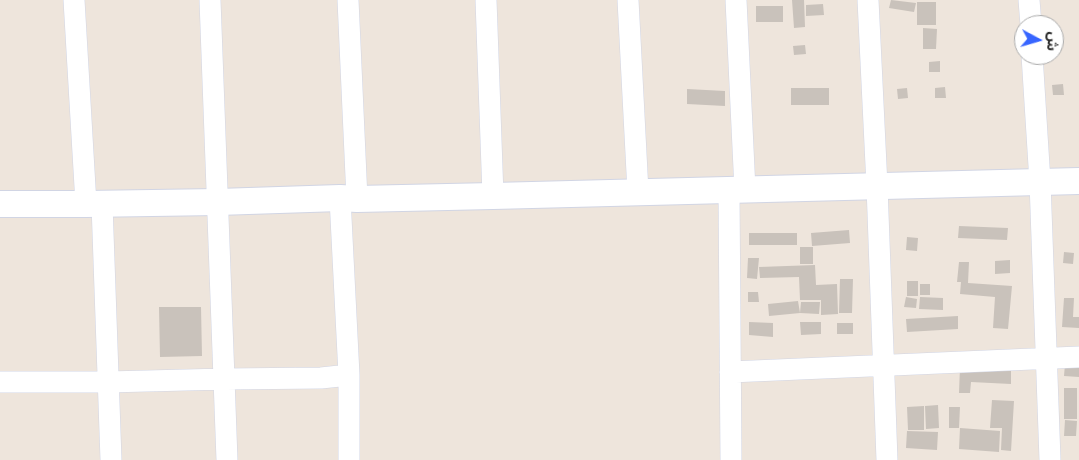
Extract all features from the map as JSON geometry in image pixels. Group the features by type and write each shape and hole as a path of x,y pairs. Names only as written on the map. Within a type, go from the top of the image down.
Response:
{"street":[{"path":"74,0 94,204 108,382 111,460"},
{"path":"210,0 228,460"},
{"path":"348,0 349,460"},
{"path":"486,0 493,196"},
{"path":"628,0 638,192"},
{"path":"731,460 730,372 737,190 736,0"},
{"path":"868,0 887,460"},
{"path":"1029,0 1030,15"},
{"path":"1033,65 1040,182 1050,460"},
{"path":"0,204 218,202 1079,181"},
{"path":"730,372 1079,357"},
{"path":"0,382 321,378 349,375"}],"building":[{"path":"792,0 804,0 805,27 794,28"},
{"path":"891,0 916,3 914,12 889,8"},
{"path":"917,2 936,2 936,25 917,25"},
{"path":"823,4 824,15 806,16 806,5"},
{"path":"756,6 783,6 783,22 756,22"},
{"path":"923,28 937,29 936,49 923,49"},
{"path":"805,45 806,54 794,55 793,46"},
{"path":"940,61 940,72 929,72 929,62"},
{"path":"1063,84 1064,95 1053,95 1052,85"},
{"path":"945,87 946,98 935,98 935,88"},
{"path":"791,88 829,88 829,105 791,105"},
{"path":"907,88 908,98 898,99 897,89"},
{"path":"687,89 725,91 725,106 687,104"},
{"path":"959,226 1008,228 1007,240 958,238"},
{"path":"849,230 850,243 812,246 811,233"},
{"path":"749,233 797,233 797,245 749,245"},
{"path":"907,237 918,238 917,251 906,250"},
{"path":"800,247 813,247 813,264 800,264"},
{"path":"1064,252 1074,253 1073,264 1063,263"},
{"path":"748,258 759,258 757,279 747,278"},
{"path":"1010,260 1010,273 995,274 995,261"},
{"path":"959,262 969,262 968,283 1012,286 1008,329 993,328 995,297 960,294 961,282 957,282"},
{"path":"815,265 816,285 837,284 838,314 821,315 821,300 800,300 799,277 760,278 759,267"},
{"path":"840,279 853,279 852,313 839,313"},
{"path":"907,281 918,281 918,296 907,296"},
{"path":"920,284 930,284 930,295 920,295"},
{"path":"748,292 758,292 759,302 748,302"},
{"path":"906,297 917,299 916,308 904,307"},
{"path":"920,297 943,298 943,310 919,309"},
{"path":"1064,298 1074,298 1073,317 1079,317 1079,328 1062,327"},
{"path":"798,301 800,313 769,316 768,304"},
{"path":"801,302 820,302 819,314 800,313"},
{"path":"159,307 201,307 202,356 160,357"},
{"path":"958,316 958,329 907,332 906,319"},
{"path":"749,322 773,323 773,337 749,335"},
{"path":"800,322 821,322 821,334 801,335"},
{"path":"837,323 853,323 853,334 837,334"},
{"path":"1065,364 1079,365 1079,377 1064,376"},
{"path":"960,367 1011,370 1011,384 971,382 970,393 959,393"},
{"path":"1064,388 1077,388 1077,419 1064,419"},
{"path":"992,400 1014,401 1011,451 1001,450 1002,428 990,428"},
{"path":"938,405 939,428 926,429 925,406"},
{"path":"924,406 924,430 908,430 907,407"},
{"path":"949,407 960,407 959,428 949,428"},
{"path":"1065,420 1077,421 1076,436 1064,436"},
{"path":"960,428 1000,431 999,452 959,449"},
{"path":"907,431 938,432 937,450 906,448"}]}
